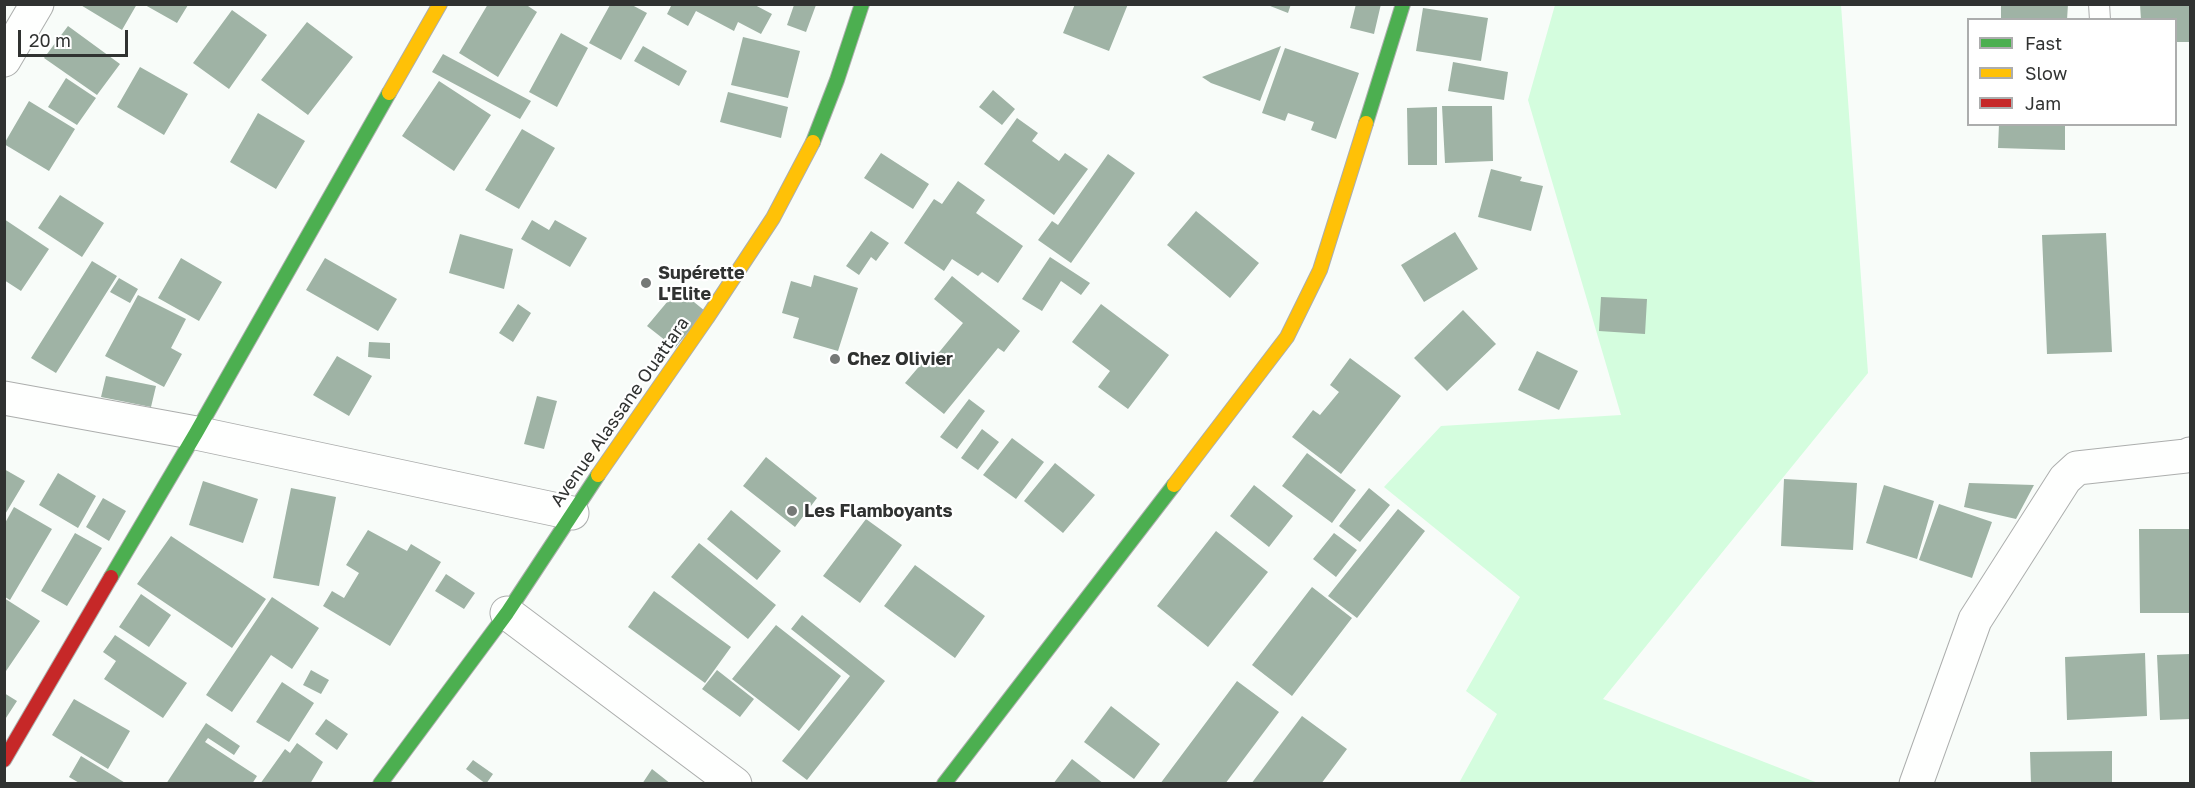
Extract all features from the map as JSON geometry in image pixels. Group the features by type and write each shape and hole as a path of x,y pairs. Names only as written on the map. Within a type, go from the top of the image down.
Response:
{"street":[{"path":"4,60 37,4"},
{"path":"4,760 196,433 440,4"},
{"name":"Avenue Alassane Ouattara","path":"380,783 507,614 572,513 773,218 811,147 837,80 862,4"},
{"path":"944,783 1287,337 1320,270 1403,4"},
{"path":"4,398 196,433 572,513"},
{"path":"1916,783 1975,620 2065,479 2077,468 2190,454"},
{"path":"507,614 735,783"}],"green space":[{"path":"1555,5 1841,5 1868,373 1603,699 1818,783 1459,783 1497,714 1466,691 1520,597 1384,487 1441,426 1621,415 1528,100"}],"building":[{"path":"79,4 137,4 122,30"},
{"path":"488,4 525,4 537,12 498,77 459,53"},
{"path":"672,4 753,4 772,14 761,34 738,22 734,31 696,11 688,26 667,14"},
{"path":"1075,4 1128,4 1109,51 1063,33"},
{"path":"1265,4 1291,4 1288,13"},
{"path":"1356,4 1381,4 1374,34 1350,28"},
{"path":"2001,4 2068,4 2067,18 2001,18"},
{"path":"2140,4 2190,4 2190,42 2177,42 2177,18 2141,18"},
{"path":"145,5 188,5 177,23"},
{"path":"610,5 632,5 647,13 621,60 589,43"},
{"path":"794,5 816,5 806,32 787,25"},
{"path":"1423,8 1488,18 1481,61 1416,51"},
{"path":"232,10 267,35 229,89 193,63"},
{"path":"307,22 353,57 308,115 261,80"},
{"path":"68,26 120,64 97,95 44,58"},
{"path":"561,33 588,48 557,107 529,92"},
{"path":"743,37 800,51 788,98 731,85"},
{"path":"643,46 687,71 679,86 634,61"},
{"path":"1281,46 1260,101 1211,83 1202,77"},
{"path":"1285,48 1359,73 1336,139 1311,130 1314,122 1288,113 1285,121 1262,113"},
{"path":"443,54 531,101 520,119 432,72"},
{"path":"1453,62 1508,72 1504,100 1448,91"},
{"path":"140,67 188,94 164,135 117,107"},
{"path":"66,78 96,98 77,125 48,107"},
{"path":"439,81 491,115 454,171 402,136"},
{"path":"993,90 1015,109 1002,125 979,107"},
{"path":"728,92 788,107 781,138 720,122"},
{"path":"29,101 75,129 49,171 4,144"},
{"path":"1442,106 1492,106 1493,161 1445,163"},
{"path":"1437,107 1437,165 1408,165 1407,108"},
{"path":"258,113 305,141 276,189 230,162"},
{"path":"1017,118 1038,133 1032,141 1059,161 1065,153 1088,169 1054,215 984,164"},
{"path":"1999,126 2065,126 2065,150 1998,148"},
{"path":"522,129 555,148 519,209 485,190"},
{"path":"881,153 929,184 913,209 864,178"},
{"path":"1108,154 1135,173 1071,263 1038,240 1052,221 1058,225"},
{"path":"1491,169 1522,177 1520,181 1543,186 1531,231 1478,217"},
{"path":"958,181 985,200 976,213 1023,246 998,283 982,272 978,276 952,259 944,271 904,243 934,199 942,204"},
{"path":"60,195 104,223 82,257 38,228"},
{"path":"1196,211 1259,263 1230,298 1167,245"},
{"path":"4,219 49,249 21,291 4,280"},
{"path":"532,220 549,230 555,220 587,238 570,267 521,239"},
{"path":"871,231 889,243 876,261 871,257 859,275 846,266"},
{"path":"1455,232 1478,269 1424,302 1401,265"},
{"path":"2106,233 2112,352 2047,354 2042,235"},
{"path":"460,234 513,249 504,289 449,273"},
{"path":"1050,257 1090,283 1081,295 1061,281 1042,311 1022,299"},
{"path":"181,258 222,282 199,321 158,298"},
{"path":"325,258 397,299 378,331 306,290"},
{"path":"92,261 117,276 56,373 31,358"},
{"path":"814,275 858,288 838,351 793,338 799,318 782,313 791,281 811,287"},
{"path":"952,276 1020,331 1004,352 998,348 944,414 905,383 922,363 927,367 963,323 934,299"},
{"path":"119,278 138,289 130,303 110,292"},
{"path":"678,289 705,311 675,348 647,326"},
{"path":"138,295 186,319 171,348 182,354 164,387 105,356"},
{"path":"1601,297 1647,299 1645,334 1599,331"},
{"path":"518,304 531,313 513,342 499,333"},
{"path":"1101,304 1169,355 1128,409 1098,387 1110,371 1072,342"},
{"path":"1463,310 1496,344 1447,391 1414,358"},
{"path":"369,342 390,343 390,359 368,357"},
{"path":"1537,351 1578,371 1559,410 1518,390"},
{"path":"337,356 372,376 349,416 313,395"},
{"path":"1350,358 1401,396 1341,474 1292,437 1313,410 1320,415 1339,392 1330,385"},
{"path":"106,376 156,386 151,407 101,397"},
{"path":"537,396 557,401 544,449 524,444"},
{"path":"969,399 985,411 957,449 940,437"},
{"path":"982,429 999,442 978,470 961,458"},
{"path":"1012,438 1044,462 1016,499 983,475"},
{"path":"1307,453 1356,490 1332,523 1282,486"},
{"path":"766,457 817,498 795,527 743,486"},
{"path":"1055,463 1095,495 1063,533 1024,501"},
{"path":"4,469 25,481 4,516"},
{"path":"58,473 96,496 78,528 39,505"},
{"path":"1784,479 1857,483 1853,550 1781,546"},
{"path":"203,481 258,499 243,543 189,525"},
{"path":"1969,483 2034,485 2016,519 1964,507"},
{"path":"1254,485 1293,516 1269,547 1230,516"},
{"path":"1884,485 1934,501 1917,559 1866,543"},
{"path":"291,488 336,497 319,586 273,578"},
{"path":"1369,488 1390,505 1360,542 1339,526"},
{"path":"103,498 126,511 109,541 86,527"},
{"path":"1939,504 1992,522 1972,578 1919,560"},
{"path":"14,507 52,529 10,600 5,597 5,523"},
{"path":"1398,509 1425,531 1357,618 1328,596"},
{"path":"731,510 781,551 757,580 707,539"},
{"path":"866,519 902,545 860,603 823,576"},
{"path":"2139,529 2190,529 2190,613 2140,613"},
{"path":"368,530 407,551 411,544 441,562 390,646 323,606 332,591 344,598 359,573 346,565"},
{"path":"1216,531 1268,572 1208,647 1157,606"},
{"path":"75,533 102,548 67,606 41,591"},
{"path":"1334,533 1357,550 1336,577 1313,559"},
{"path":"171,536 266,599 232,648 137,584"},
{"path":"699,543 776,605 748,639 671,577"},
{"path":"915,565 985,616 955,658 884,606"},
{"path":"446,574 475,593 464,609 435,591"},
{"path":"1312,587 1352,618 1292,696 1252,665"},
{"path":"654,591 731,647 705,683 628,627"},
{"path":"141,594 171,615 149,647 119,627"},
{"path":"272,597 319,628 292,669 271,655 232,712 206,695"},
{"path":"4,598 40,621 4,674"},
{"path":"802,615 885,681 807,780 782,761 850,676 791,629"},
{"path":"776,625 841,676 799,731 732,679"},
{"path":"115,635 187,683 163,718 104,679 116,661 103,652"},
{"path":"2145,653 2147,716 2067,720 2065,657"},
{"path":"2190,654 2190,719 2160,720 2157,655"},
{"path":"311,670 329,680 321,694 303,685"},
{"path":"717,670 754,699 740,717 702,689"},
{"path":"1237,681 1279,712 1225,784 1160,784"},
{"path":"282,682 314,703 289,742 256,722"},
{"path":"4,693 17,701 4,721"},
{"path":"74,699 130,731 108,769 52,735"},
{"path":"1111,706 1160,744 1134,779 1084,742"},
{"path":"1302,716 1347,749 1321,784 1251,784"},
{"path":"326,719 348,734 337,750 315,734"},
{"path":"206,723 240,746 234,755 208,738 205,742 257,776 252,784 166,784"},
{"path":"297,743 323,762 310,784 260,784 285,749 290,753"},
{"path":"2112,751 2112,784 2031,784 2030,752"},
{"path":"81,756 127,784 81,784 69,777"},
{"path":"1072,759 1104,784 1053,784"},
{"path":"473,760 493,774 486,784 466,769"},
{"path":"652,769 671,784 642,784"}],"traffic: fast":[{"path":"813,142 837,80 862,4"},
{"path":"1366,123 1403,4"},
{"path":"111,577 196,433 389,93"},
{"path":"380,784 507,613 598,475"},
{"path":"944,784 1174,485"}],"traffic: slow":[{"path":"389,93 440,4"},
{"path":"1174,485 1287,337 1320,270 1366,123"},
{"path":"598,475 773,218 813,142"}],"traffic: jam":[{"path":"4,760 111,577"}],"place":[{"name":"Supérette L'Elite","path":"646,283"},
{"name":"Chez Olivier","path":"835,359"},
{"name":"Les Flamboyants","path":"792,511"}]}
